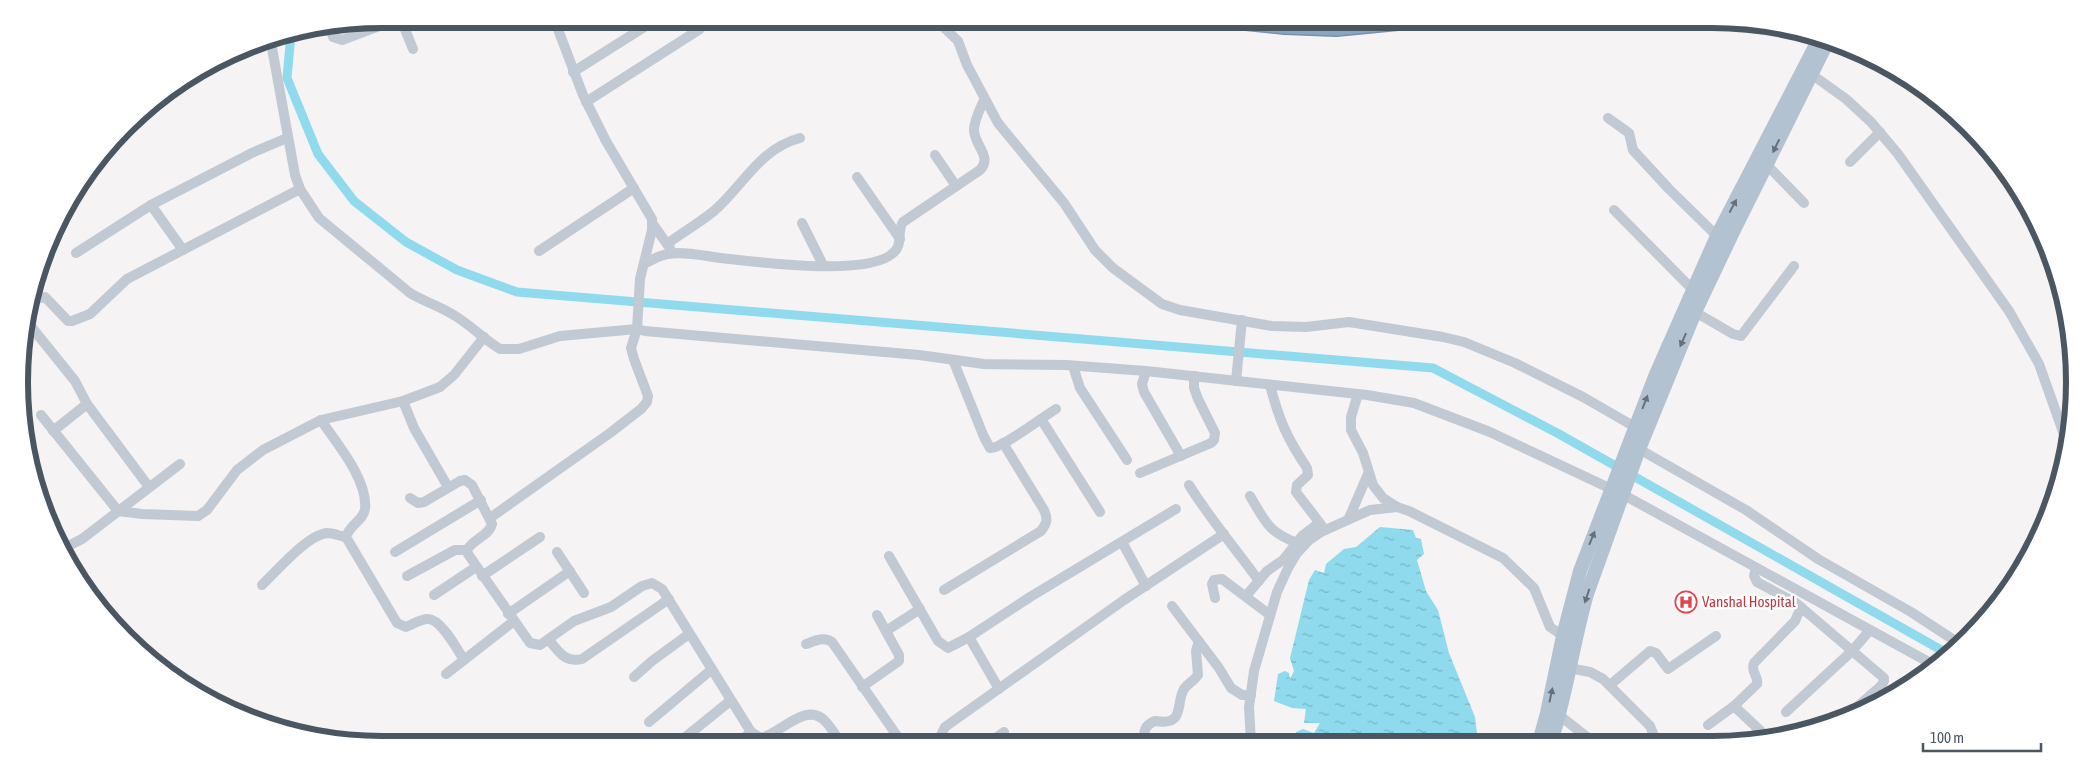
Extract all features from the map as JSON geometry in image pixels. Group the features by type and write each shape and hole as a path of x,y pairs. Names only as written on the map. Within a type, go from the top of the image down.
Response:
{"main road":[{"path":"1635,449 1635,427 1697,294 1767,165 1817,44"},
{"path":"1541,736 1580,571 1619,487 1695,312 1697,294 1717,236 1807,71 1825,46"},
{"path":"1553,736 1587,594 1619,487"}],"street":[{"path":"331,31 333,37 342,40 374,28"},
{"path":"404,28 412,49"},
{"path":"557,28 573,72 606,141 650,214 652,223 673,253"},
{"path":"573,72 643,28"},
{"path":"944,28 958,41 984,100 1006,135 1064,203 1095,250 1106,262 1156,300 1172,309 1242,325 1296,328 1337,322 1361,323 1464,342 1515,363 1583,397 1635,427"},
{"path":"586,102 700,29"},
{"path":"271,45 295,175 300,189 319,218 410,293 424,302 450,312 473,327 500,349 508,350 560,336 638,325 645,331 919,355 984,364 1073,366 1236,378 1270,385 1358,394 1414,403 1490,432 1619,487 1756,568 1927,662"},
{"path":"1807,71 1846,98 1880,132 1898,154 2009,311 2039,364 2062,429"},
{"path":"644,264 657,257 673,253 769,264 853,267 873,263 894,253 900,240 902,222 980,170 985,162 974,133 975,123 984,100"},
{"path":"1608,118 1629,133 1633,150 1717,236"},
{"path":"1850,162 1880,132"},
{"path":"76,253 151,205 254,152 287,138"},
{"path":"667,244 714,211 760,161 778,146 800,138"},
{"path":"935,155 956,186"},
{"path":"1767,165 1804,203"},
{"path":"857,177 900,240"},
{"path":"539,251 634,188"},
{"path":"38,299 45,297 68,321 80,319 90,314 127,279 300,189"},
{"path":"151,205 183,250"},
{"path":"1614,210 1697,294"},
{"path":"490,518 610,433 647,402 646,388 631,348 638,325 640,279 652,223"},
{"path":"802,223 823,265"},
{"path":"1695,312 1733,334 1741,336 1794,266"},
{"path":"1236,378 1242,325"},
{"path":"32,326 75,381 87,404 149,488"},
{"path":"41,415 118,511 198,516 207,510 237,470 263,450 321,420 403,401 440,387 454,375 484,337"},
{"path":"953,360 988,445 994,448 1056,409"},
{"path":"1073,366 1080,388 1127,460"},
{"path":"1146,371 1142,384 1144,392 1181,456"},
{"path":"1140,473 1211,443 1216,438 1196,394 1194,376"},
{"path":"1270,385 1283,428 1308,472 1306,477 1297,486 1296,492 1322,527"},
{"path":"1358,394 1350,424 1363,453 1368,474 1378,493 1397,508 1419,515 1444,530 1503,558 1534,588 1550,627 1563,636"},
{"path":"403,401 414,428 448,487"},
{"path":"53,431 87,404"},
{"path":"1041,419 1100,512"},
{"path":"321,420 352,467 362,490 365,509 360,519 350,528 346,537"},
{"path":"944,590 1040,530 1046,524 1047,518 1044,510 1003,443"},
{"path":"1635,449 1746,510 1818,558 1918,616 1954,640"},
{"path":"68,546 82,539 180,464"},
{"path":"1349,518 1368,474"},
{"path":"410,498 414,501 424,502 460,481 469,481 481,500 492,524 491,528 473,542 467,550"},
{"path":"1190,485 1205,511 1259,581"},
{"path":"1250,496 1269,527 1283,538 1297,543"},
{"path":"394,552 481,500"},
{"path":"1246,596 1267,571 1283,560 1308,530 1370,510 1397,508"},
{"path":"889,556 943,645 948,648 969,637 1030,597 1176,509"},
{"path":"1251,736 1249,707 1254,671 1270,615 1288,568 1309,540 1322,527"},
{"path":"262,585 314,538 328,533 346,537 397,623 406,627 420,621 434,620 441,626 464,660"},
{"path":"942,736 944,727 1224,534"},
{"path":"482,576 540,537"},
{"path":"1122,542 1146,586"},
{"path":"407,576 455,550 467,550"},
{"path":"467,550 482,576 530,643 540,645 574,621 611,607 646,584 652,583 657,585 668,599 751,732 758,736"},
{"path":"557,552 584,593"},
{"path":"434,595 476,567"},
{"path":"1756,568 1754,576 1757,582 1801,607 1884,680 1881,686 1865,700"},
{"path":"446,674 511,618 570,571"},
{"path":"1215,598 1212,584 1218,579 1222,579 1270,615"},
{"path":"549,640 567,660 582,659 668,599"},
{"path":"1172,606 1219,668 1231,688 1242,695 1251,695"},
{"path":"1708,725 1734,706 1757,684 1757,678 1753,670 1754,663 1795,621 1801,607"},
{"path":"886,631 920,609"},
{"path":"862,687 899,661 899,655 877,615"},
{"path":"1786,712 1852,651 1870,630"},
{"path":"634,677 652,661 689,634"},
{"path":"1610,685 1650,651 1654,652 1668,669 1716,636"},
{"path":"969,637 999,689"},
{"path":"806,644 828,638 832,642 897,736"},
{"path":"1145,736 1145,727 1155,721 1163,722 1175,717 1181,705 1184,688 1198,675 1196,651 1200,642"},
{"path":"1569,668 1596,674 1610,685 1650,726 1654,736"},
{"path":"649,722 711,670"},
{"path":"687,736 730,700"},
{"path":"1734,706 1761,732"},
{"path":"777,736 802,716 817,714 836,736"},
{"path":"1559,715 1585,736"},
{"path":"746,736 751,732"},
{"path":"998,736 1004,732"}],"water":[{"path":"1380,527 1413,530 1416,538 1421,539 1424,554 1417,560 1426,591 1438,610 1449,653 1475,717 1477,736 1295,736 1296,732 1303,729 1314,733 1320,723 1304,723 1306,709 1292,708 1274,701 1278,674 1285,671 1289,673 1290,679 1294,671 1290,658 1309,580 1315,570 1324,573 1326,564 1344,549 1356,547"}],"waterway":[{"path":"290,40 287,78 318,154 354,201 406,242 457,270 517,292 1433,368 1559,434 1942,650"}],"place":[{"name":"Vanshal Hospital","path":"1686,602"}]}
